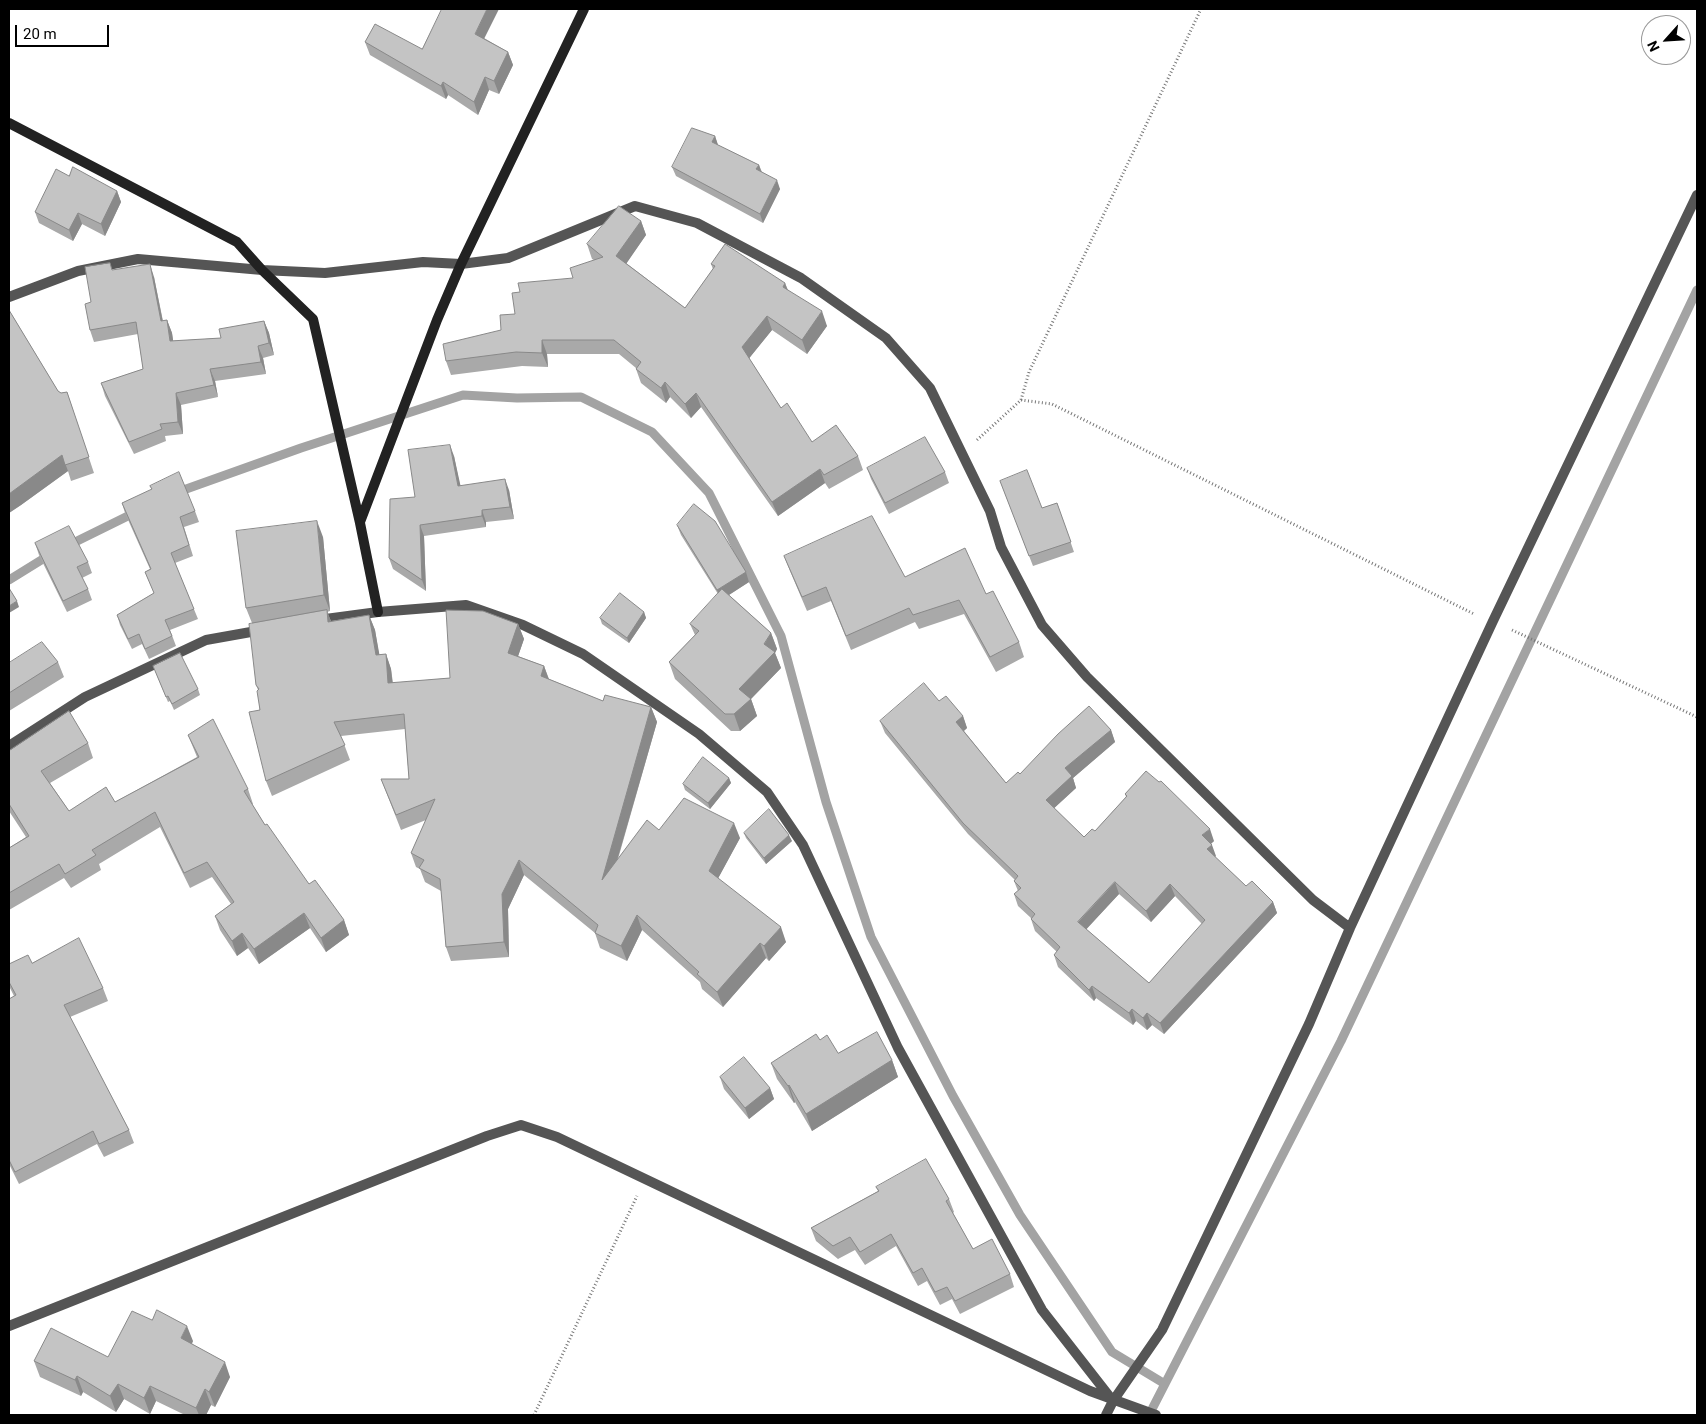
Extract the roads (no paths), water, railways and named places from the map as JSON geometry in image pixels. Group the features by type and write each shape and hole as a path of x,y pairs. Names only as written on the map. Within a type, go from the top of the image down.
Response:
{"street":[{"path":"360,523 437,320 461,264 584,9"},
{"path":"9,123 237,242 262,270 313,319 360,523 378,612"},
{"path":"1106,1415 1113,1401 1162,1330 1309,1024 1350,928 1493,622 1697,195"},
{"path":"9,298 78,271 138,259 262,270 324,273 423,262 461,264 508,258 634,206 697,223 802,278 886,338 930,388 990,511 1001,547 1042,625 1087,677 1306,893 1350,928"},
{"path":"308,622 378,612 466,604 523,625 583,654 692,728 767,792 803,845 898,1048 1042,1310 1113,1401"},
{"path":"9,746 85,697 206,640 271,629"},
{"path":"9,1326 487,1136 521,1125 557,1137 644,1180 1113,1401 1156,1415"}],"waterway":[{"path":"1149,1415 1341,1041 1697,290"},
{"path":"175,493 301,448 463,395 517,398 581,397 652,432 709,493 781,636 826,802 871,937 953,1096 1020,1215 1112,1352 1165,1384"},
{"path":"67,546 136,512"},
{"path":"9,580 51,554"}]}
